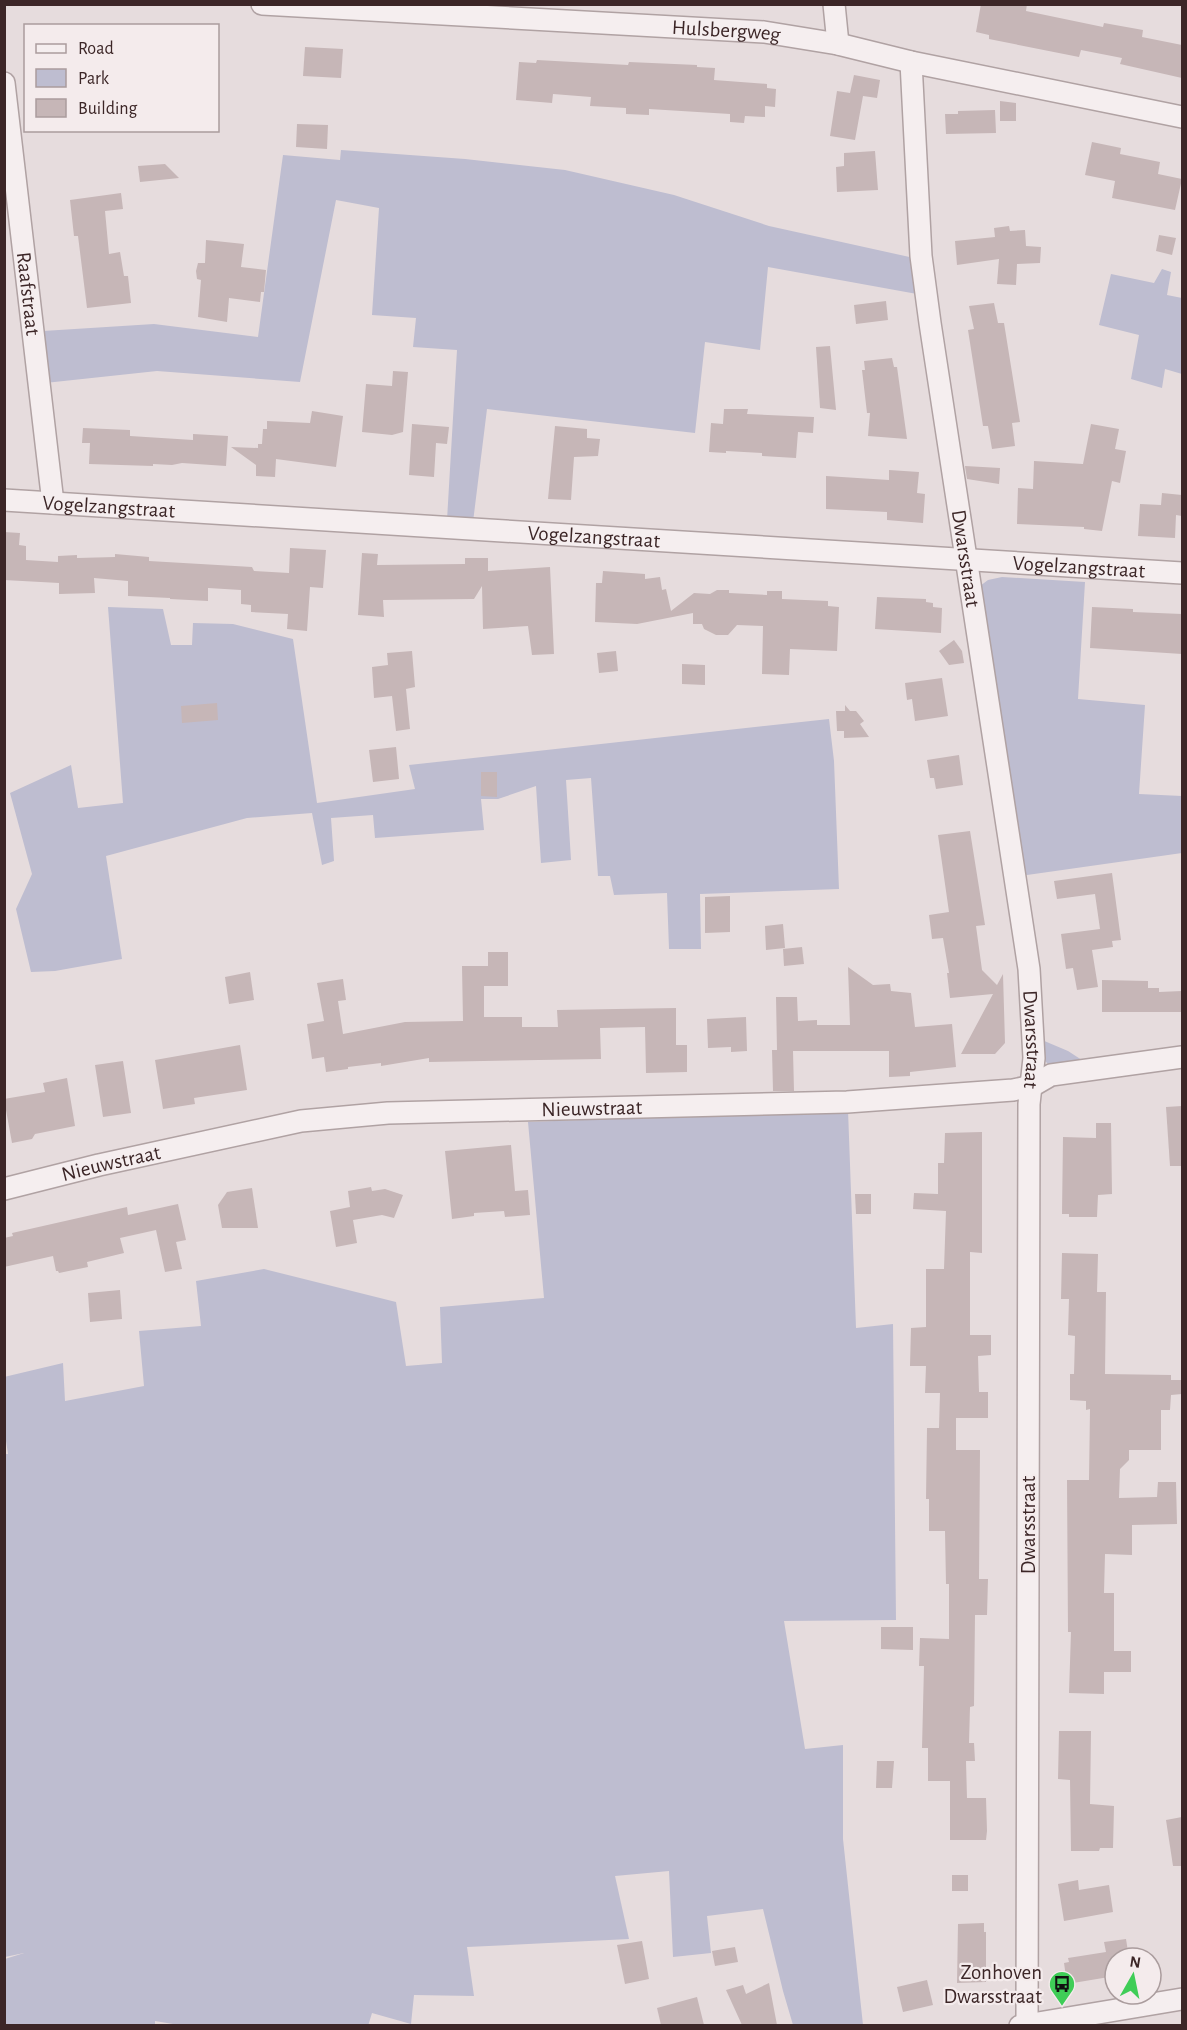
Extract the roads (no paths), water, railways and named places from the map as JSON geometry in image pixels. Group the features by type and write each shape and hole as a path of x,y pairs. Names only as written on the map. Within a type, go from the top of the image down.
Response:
{"street":[{"name":"Hulsbergweg","path":"262,4 764,32 838,44 911,62 1182,117"},
{"path":"834,4 838,44"},
{"name":"Dwarsstraat","path":"911,62 921,256 931,334 1029,969 1034,1058 1029,1104 1023,2025"},
{"name":"Raafstraat","path":"4,82 53,503"},
{"name":"Vogelzangstraat","path":"4,500 1182,573"},
{"name":"Nieuwstraat","path":"4,1188 301,1121 388,1113 847,1102 1012,1090 1032,1086 1051,1076 1182,1056"},
{"path":"1023,2025 1182,1999"}],"place":[{"name":"Zonhoven Dwarsstraat","path":"1062,2007"}]}
